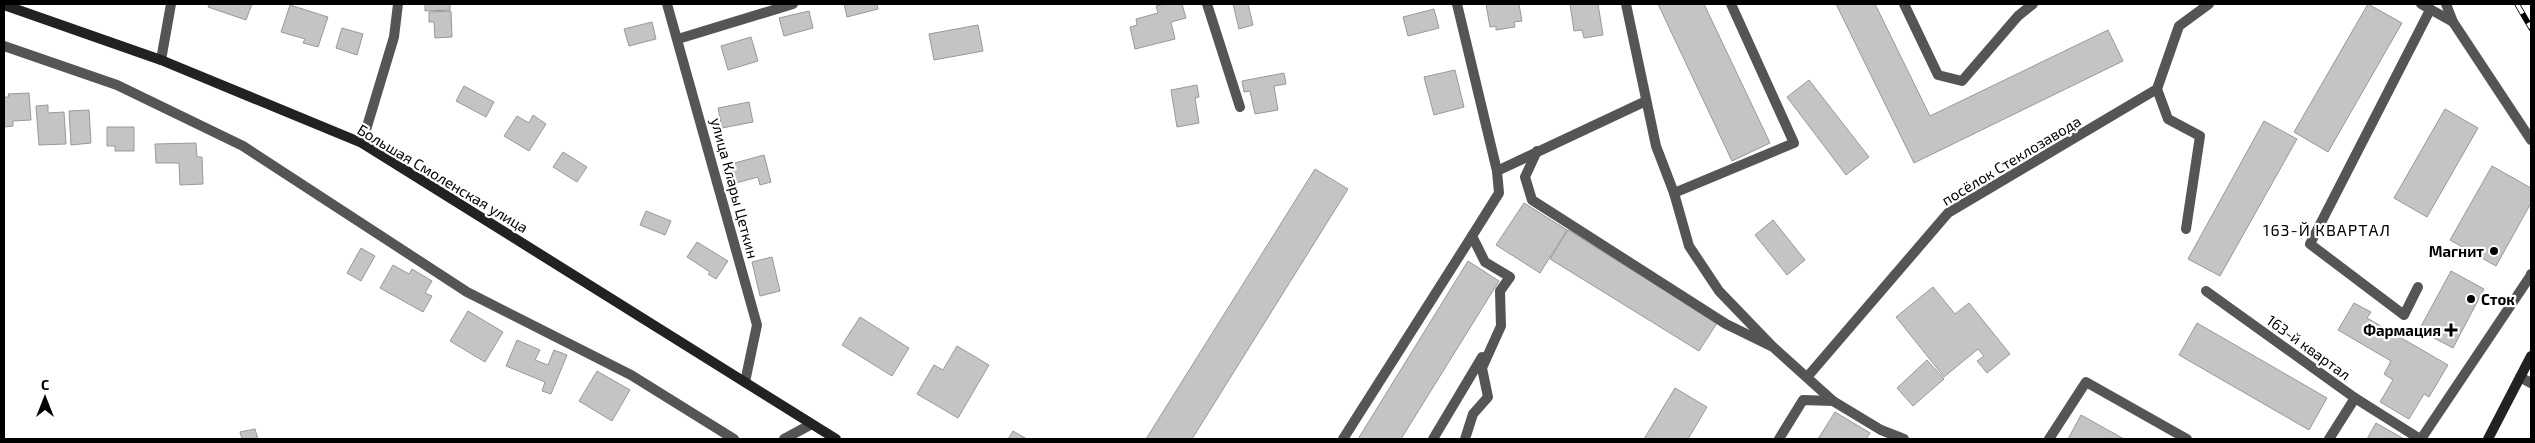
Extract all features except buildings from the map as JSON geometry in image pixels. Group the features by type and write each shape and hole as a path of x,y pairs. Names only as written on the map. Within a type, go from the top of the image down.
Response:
{"main road":[{"name":"Большая Смоленская улица","path":"4,5 161,60 362,143 745,382 810,425 836,439"},
{"path":"2488,439 2531,356"}],"street":[{"path":"161,60 171,4"},
{"path":"362,143 394,37 398,4"},
{"name":"улица Клары Цеткин","path":"667,4 757,325 745,382"},
{"path":"678,39 793,4"},
{"path":"1208,4 1240,106"},
{"path":"1342,439 1499,193 1497,170 1457,4"},
{"path":"1626,4 1656,146 1674,193 1689,246 1719,291 1772,346 1808,376 1833,401 1881,430 1904,439"},
{"path":"1674,193 1794,143 1731,4"},
{"path":"1904,4 1938,76 1962,81 2018,16 2033,4"},
{"path":"2186,229 2200,136 2168,119 2157,89 2179,26 2209,4"},
{"path":"2421,4 2453,22"},
{"path":"2446,4 2453,22 2531,140"},
{"path":"2418,287 2404,315 2310,244 2430,10"},
{"path":"4,46 117,85 243,146 467,292 631,375 734,439"},
{"name":"посёлок Стеклозавода","path":"1808,376 1948,213 2157,89"},
{"path":"1497,170 1646,101"},
{"path":"1537,151 1526,177 1532,200 1726,324 1772,346"},
{"path":"1465,439 1473,414 1488,398 1482,368 1501,326 1500,291 1510,277 1485,262 1472,236"},
{"path":"2355,398 2421,439 2531,275"},
{"name":"163-й квартал","path":"2206,291 2355,398 2329,439"},
{"path":"1433,439 1501,326"},
{"path":"2520,377 2531,383"},
{"path":"2049,439 2086,382 2186,439"},
{"path":"1779,439 1803,400 1833,401"},
{"path":"784,439 810,425"}],"railway":[{"path":"2517,4 2531,28"}],"place":[{"name":"Магнит","path":"2494,251"},
{"name":"Сток","path":"2471,299"},
{"name":"Фармация","path":"2451,330"}],"district":[{"name":"163-Й КВАРТАЛ","path":"2327,229"}]}
